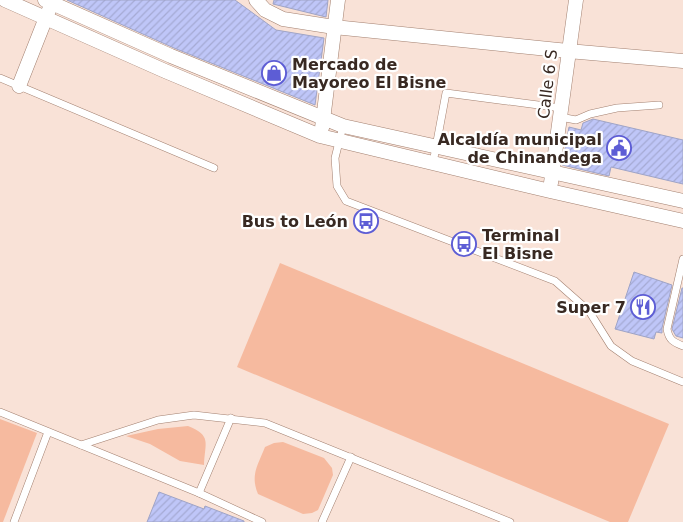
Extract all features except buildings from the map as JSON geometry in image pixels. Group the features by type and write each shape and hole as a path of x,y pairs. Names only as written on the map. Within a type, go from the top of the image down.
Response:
{"street":[{"path":"5,0 164,71 320,136 683,222"},
{"path":"256,0 265,10 283,19 334,27 568,52 683,61"},
{"path":"320,136 324,120 338,0"},
{"name":"Calle 6 S","path":"550,191 576,0"},
{"path":"19,86 46,19 49,1 172,56 324,120 343,126 683,201"},
{"path":"164,71 172,56"}],"lane":[{"path":"0,78 214,168"},
{"path":"432,164 446,93 560,113 576,120 590,114 618,108 659,105"},
{"path":"343,126 335,158 337,186 346,201 555,281 589,311 611,346 632,361 683,382"},
{"path":"683,260 667,329 669,337 673,342 683,346"},
{"path":"0,412 198,493 262,522"},
{"path":"81,445 158,420 194,415 266,423 510,522"},
{"path":"198,493 231,418"},
{"path":"14,522 48,432"},
{"path":"322,522 351,458"}],"shaded area":[{"path":"280,263 669,424 628,522 610,522 237,367"},
{"path":"0,419 37,433 3,522 0,522"},
{"path":"188,426 201,433 204,437 206,445 204,465 180,461 150,444 126,436 158,429"},
{"path":"283,442 324,458 332,468 333,475 318,510 312,513 303,514 258,494 255,476 265,447"}],"place":[{"name":"Mercado de Mayoreo El Bisne","path":"274,73"},
{"name":"Alcaldía municipal de Chinandega","path":"619,148"},
{"name":"Bus to León","path":"366,221"},
{"name":"Terminal El Bisne","path":"464,244"},
{"name":"Super 7","path":"643,307"}]}
